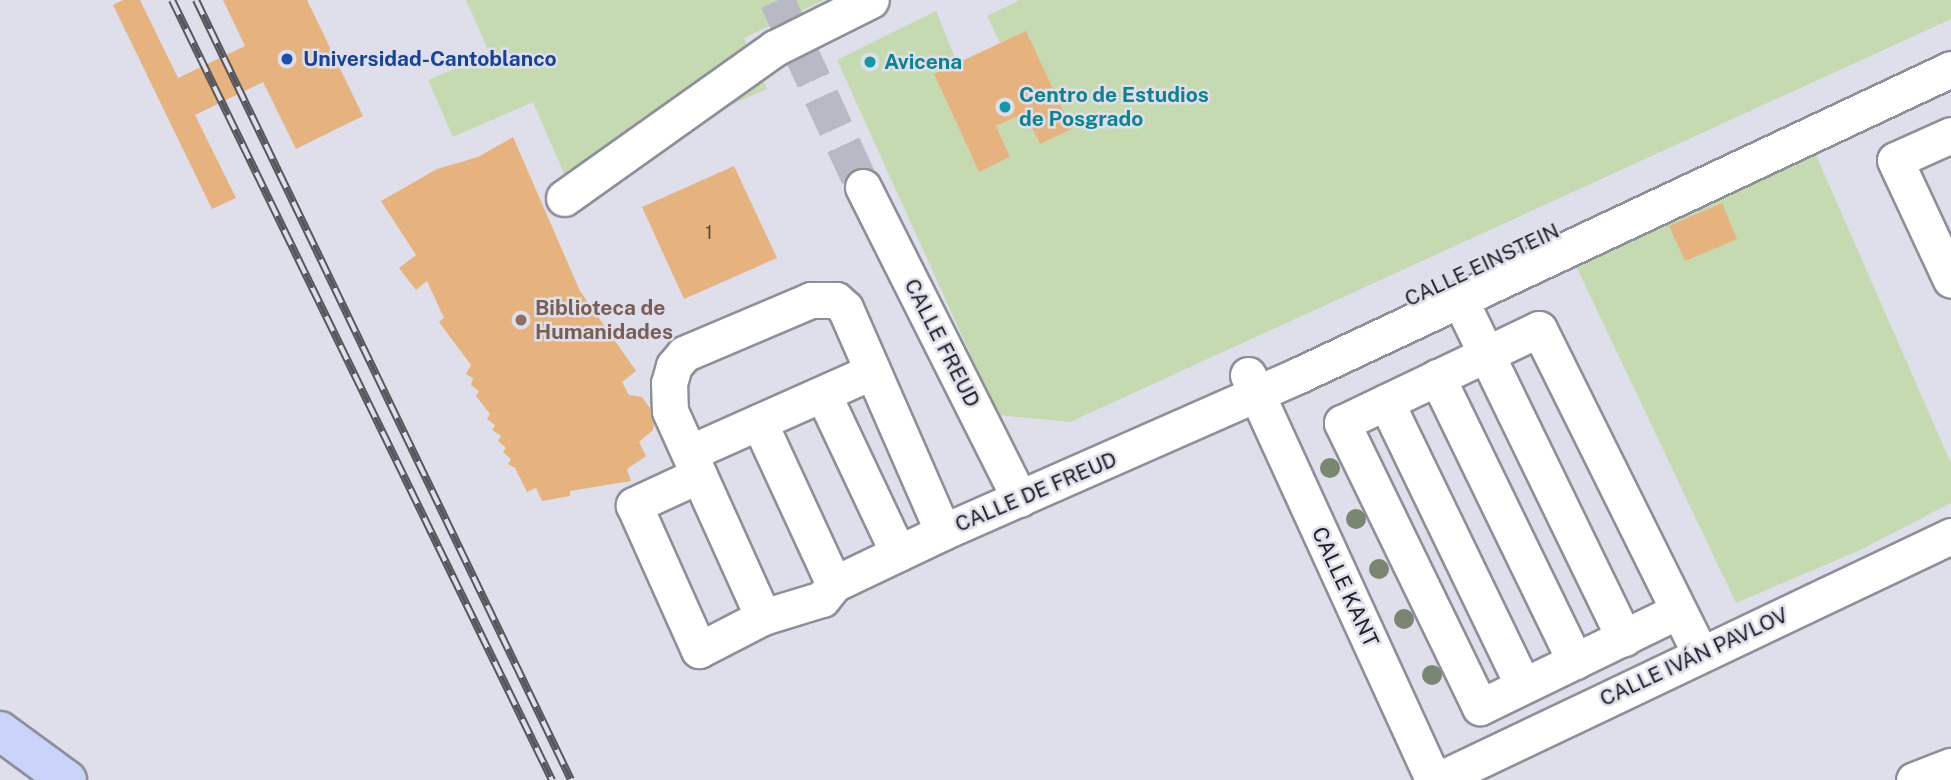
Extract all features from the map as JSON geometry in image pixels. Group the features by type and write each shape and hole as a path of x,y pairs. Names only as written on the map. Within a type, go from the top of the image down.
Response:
{"highway":[{"path":"0,731 67,780"}],"street":[{"path":"564,198 775,48 871,0"},
{"name":"CALLE EINSTEIN","path":"1016,489 1252,384 1951,47"},
{"name":"CALLE EINSTEIN","path":"1252,384 1461,300 1951,69"},
{"path":"1951,135 1895,160 1951,280"},
{"name":"CALLE FREUD","path":"863,187 1016,489"},
{"path":"763,617 670,411 669,383 684,354 811,300 836,300 845,308 943,532"},
{"path":"1461,300 1624,638"},
{"path":"1676,612 1480,707 1342,423 1539,328 1676,612 1700,654"},
{"path":"694,464 760,422 873,372"},
{"path":"1437,377 1575,661"},
{"name":"CALLE KANT","path":"1252,384 1435,780"},
{"path":"823,394 898,553"},
{"path":"1385,402 1523,686"},
{"path":"760,422 828,591"},
{"name":"CALLE DE FREUD","path":"694,464 634,505 699,650 763,617 828,591 943,532 1016,489"},
{"name":"CALLE IVÁN PAVLOV","path":"1435,780 1951,537"},
{"path":"1914,780 1951,766"}],"green space":[{"path":"466,0 824,0 744,38 767,89 566,178 533,102 453,137 428,80 490,54"},
{"path":"1020,0 1951,0 1951,19 1070,422 998,415 837,60 936,11 957,63 934,74 979,172 1010,157 996,126 1025,113 1040,144 1072,129 1026,32 1000,43 987,16"},
{"path":"1806,153 1816,155 1951,463 1951,503 1858,551 1736,603 1577,268"}],"building":[{"name":"Universidad-Cantoblanco","path":"123,0 140,0 178,78 245,46 223,0 307,0 363,116 296,149 263,82 195,115 236,198 212,209 113,5"},
{"name":"Centro de Estudios de Posgrado","path":"1026,31 1072,129 1040,144 1025,113 996,126 1010,157 979,172 934,74"},
{"name":"Biblioteca de Humanidades","path":"513,137 580,291 636,371 622,382 629,395 642,397 655,415 653,430 639,442 646,456 627,469 631,481 570,491 570,496 542,501 536,488 527,492 515,468 508,464 511,459 503,452 506,448 498,441 501,436 492,430 495,425 487,419 490,414 476,396 479,391 471,385 473,378 466,374 471,365 439,322 444,318 427,281 416,290 399,268 416,255 381,201 437,169 478,157"},
{"path":"734,166 777,258 684,299 642,207"},
{"path":"1722,203 1737,239 1685,261 1669,226"}],"tunnel":[{"path":"777,0 863,187"}],"railway":[{"path":"172,0 552,780"},
{"path":"196,0 571,780"}],"place":[{"name":"Universidad-Cantoblanco","path":"287,59"},
{"name":"Avicena","path":"870,62"},
{"name":"Centro de Estudios de Posgrado","path":"1005,107"},
{"name":"Biblioteca de Humanidades","path":"521,320"}]}
